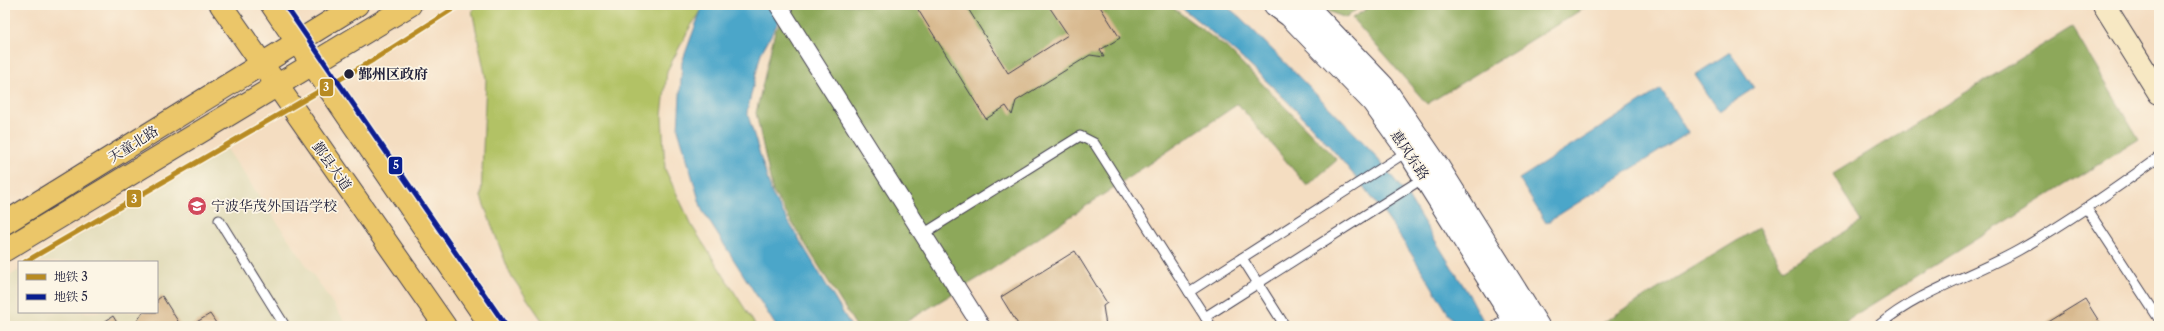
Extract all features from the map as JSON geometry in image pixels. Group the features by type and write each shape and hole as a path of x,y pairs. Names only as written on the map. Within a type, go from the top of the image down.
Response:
{"main road":[{"name":"鄞县大道","path":"220,5 275,86 446,326"},
{"path":"272,5 491,326"},
{"name":"天童北路","path":"5,223 358,5"},
{"path":"5,250 410,5"},
{"path":"2104,5 2159,93"}],"street":[{"path":"778,5 981,326"},
{"name":"惠风东路","path":"1275,5 1290,16 1415,146"},
{"name":"惠风东路","path":"1303,5 1316,16 1383,86 1415,146 1432,172 1513,318 1538,326"}],"lane":[{"path":"923,234 1080,136 1094,143 1211,326"},
{"path":"1189,292 1415,146"},
{"path":"1878,326 1897,310 2018,250 2087,209 2159,157"},
{"path":"1205,317 1432,172"},
{"path":"2087,209 2159,320"},
{"path":"219,220 285,326"},
{"path":"1242,258 1285,326"}],"shaded area":[{"name":"宁波华茂外国语学校","path":"227,149 348,326 5,326 5,279 18,271 18,313 158,313 158,261 35,261"}],"green space":[{"path":"479,5 706,5 690,27 667,71 662,116 665,169 692,226 756,326 546,326 510,274 481,197 486,79 472,10"},
{"path":"794,5 1169,5 1227,48 1337,160 1307,186 1238,104 982,276 899,326 856,326 773,192 756,113 775,31"},
{"path":"1322,5 1362,5 1346,18 1330,12"},
{"path":"1373,5 1589,5 1427,104 1352,18"},
{"path":"2072,27 2139,139 1837,326 1597,326 1758,228 1783,269 1861,222 1833,174"}],"water":[{"path":"703,5 788,5 761,53 747,112 772,194 851,326 776,326 702,210 678,129 682,62"},
{"path":"1178,5 1225,5 1241,18 1368,147 1407,195 1471,298 1486,326 1456,326 1392,225 1360,182 1336,154 1287,101 1261,76 1234,51"},
{"path":"1730,52 1754,88 1719,111 1695,75"},
{"path":"1661,89 1688,133 1546,223 1519,179"}],"building":[{"path":"921,5 971,5 967,7 1008,73 1068,35 1048,5 1099,5 1120,38 1100,50 1104,57 1090,55 1016,101 1012,115 1006,106 986,119 917,8"},
{"path":"1075,251 1107,303 1103,306 1106,326 1019,326 1001,297"},
{"path":"162,296 181,326 134,326 142,313 158,313 158,299"},
{"path":"2085,299 2102,326 2041,326"},
{"path":"210,314 218,326 190,326"},
{"path":"113,316 119,326 98,326"}],"metro line":[{"name":"5","path":"285,5 506,326"},
{"name":"3","path":"27,261 373,60 459,5"}],"place":[{"name":"鄞州区政府","path":"349,74"},
{"name":"宁波华茂外国语学校","path":"197,206"}]}
